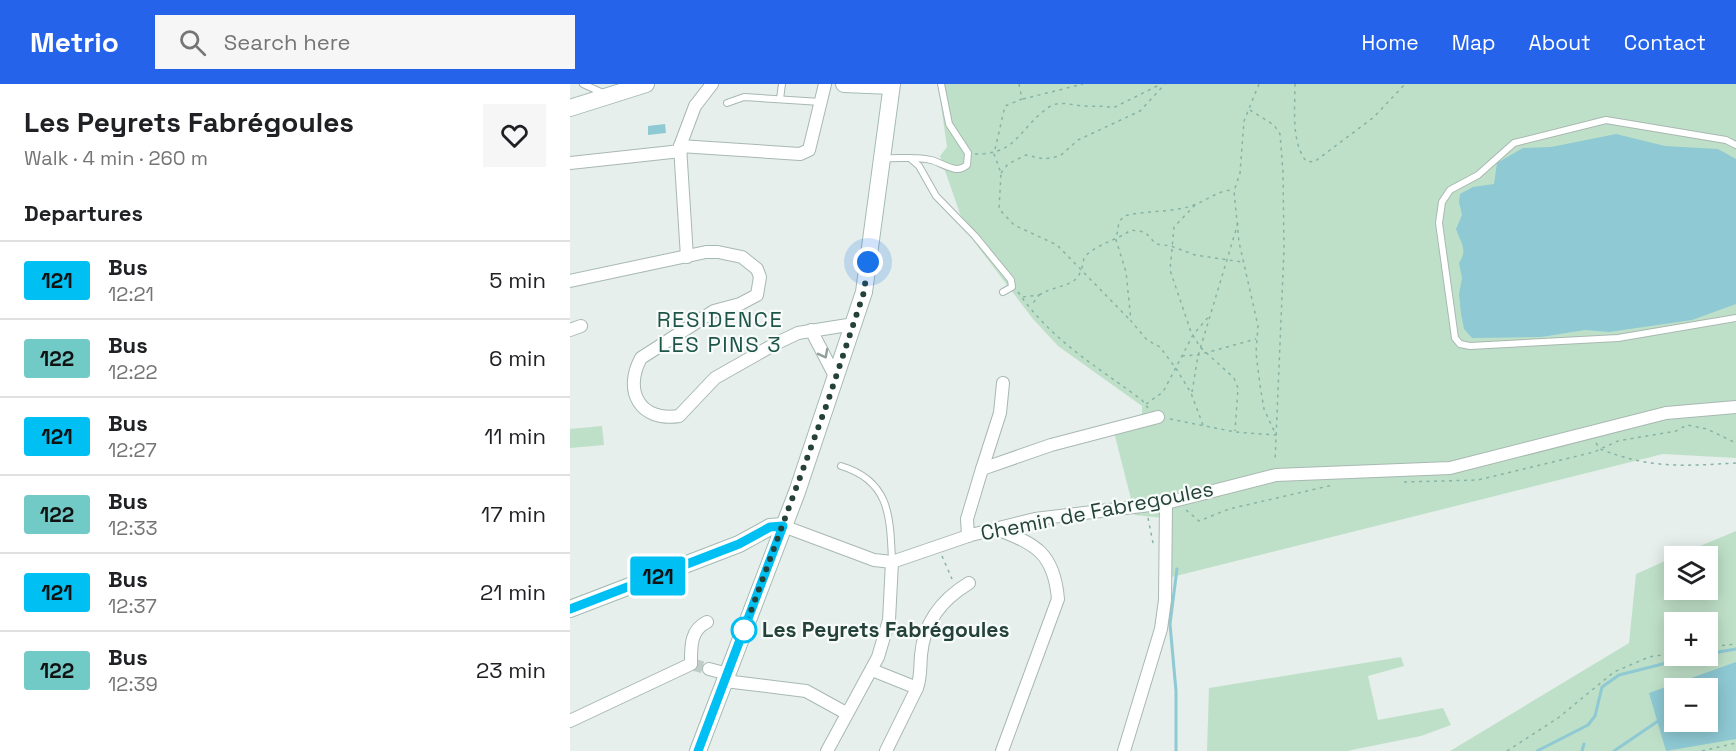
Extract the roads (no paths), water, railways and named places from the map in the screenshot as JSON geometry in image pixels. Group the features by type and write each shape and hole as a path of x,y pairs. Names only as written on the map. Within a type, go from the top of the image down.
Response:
{"main road":[{"path":"570,108 646,84"},
{"path":"698,751 776,546 836,378 854,324 868,262 890,85 844,84"},
{"path":"570,609 739,544 770,527 783,526"},
{"path":"739,544 765,543 776,546"}],"street":[{"path":"687,257 680,148 695,106 712,84"},
{"path":"570,163 680,148 800,154 809,150 825,84"},
{"path":"570,281 718,252 742,257 757,268 760,286 757,295 749,300 714,311 641,358 635,370 633,383 636,396 649,412 658,416 680,416 715,378 783,339 811,330 854,324"},
{"path":"811,330 836,378"},
{"path":"968,536 967,519 1000,413 1003,383"},
{"name":"Chemin de Fabregoules","path":"892,562 968,536 1035,519 1155,504 1276,475 1450,468 1666,413 1736,407"},
{"path":"982,469 1051,445 1158,417"},
{"path":"1124,751 1161,629 1165,600 1165,527 1155,504"},
{"path":"783,526 874,560 892,562 889,620 872,670 826,751"},
{"path":"996,529 1033,544 1047,559 1056,579 1058,599 1002,751"},
{"path":"886,751 917,688 924,634 934,613 957,591 969,584"},
{"path":"570,721 691,664 694,632 707,622"},
{"path":"709,669 726,677 806,691 846,713"},
{"path":"872,670 917,688"}],"lane":[{"path":"583,84 609,95"},
{"path":"780,99 782,84"},
{"path":"882,158 932,160 954,169 963,169 967,165 968,153 949,124 941,84"},
{"path":"727,103 744,97 821,102"},
{"path":"1736,145 1726,140 1606,120 1547,134 1514,143 1478,175 1450,190 1442,202 1439,223 1455,338 1460,344 1470,346 1618,338 1736,318"},
{"path":"911,159 919,166 936,196 975,236 1012,284 1010,290 1003,292"},
{"path":"841,466 853,470 879,490 889,508 892,562"}],"water":[{"path":"665,124 666,133 648,135 648,126"},
{"path":"1616,134 1665,146 1718,149 1736,159 1736,304 1692,320 1609,332 1585,330 1541,337 1472,338 1464,329 1459,294 1462,278 1459,263 1463,250 1456,229 1462,215 1460,194 1473,187 1494,184 1497,163 1523,148 1551,147"},
{"path":"1736,662 1736,739 1666,751 1649,693 1664,688 1664,732 1718,732 1718,678 1691,678"}],"waterway":[{"path":"1176,751 1176,691 1170,624 1177,569"},
{"path":"1718,652 1736,649"},
{"path":"1537,751 1588,725 1595,716 1602,687 1619,675 1664,664"},
{"path":"1614,751 1661,719"},
{"path":"1582,751 1584,744"}],"tunnel":[{"path":"691,664 709,669"}],"place":[{"name":"Les Peyrets Fabrégoules","path":"744,630"}],"district":[{"name":"RESIDENCE LES PINS 3","path":"720,332"}]}
